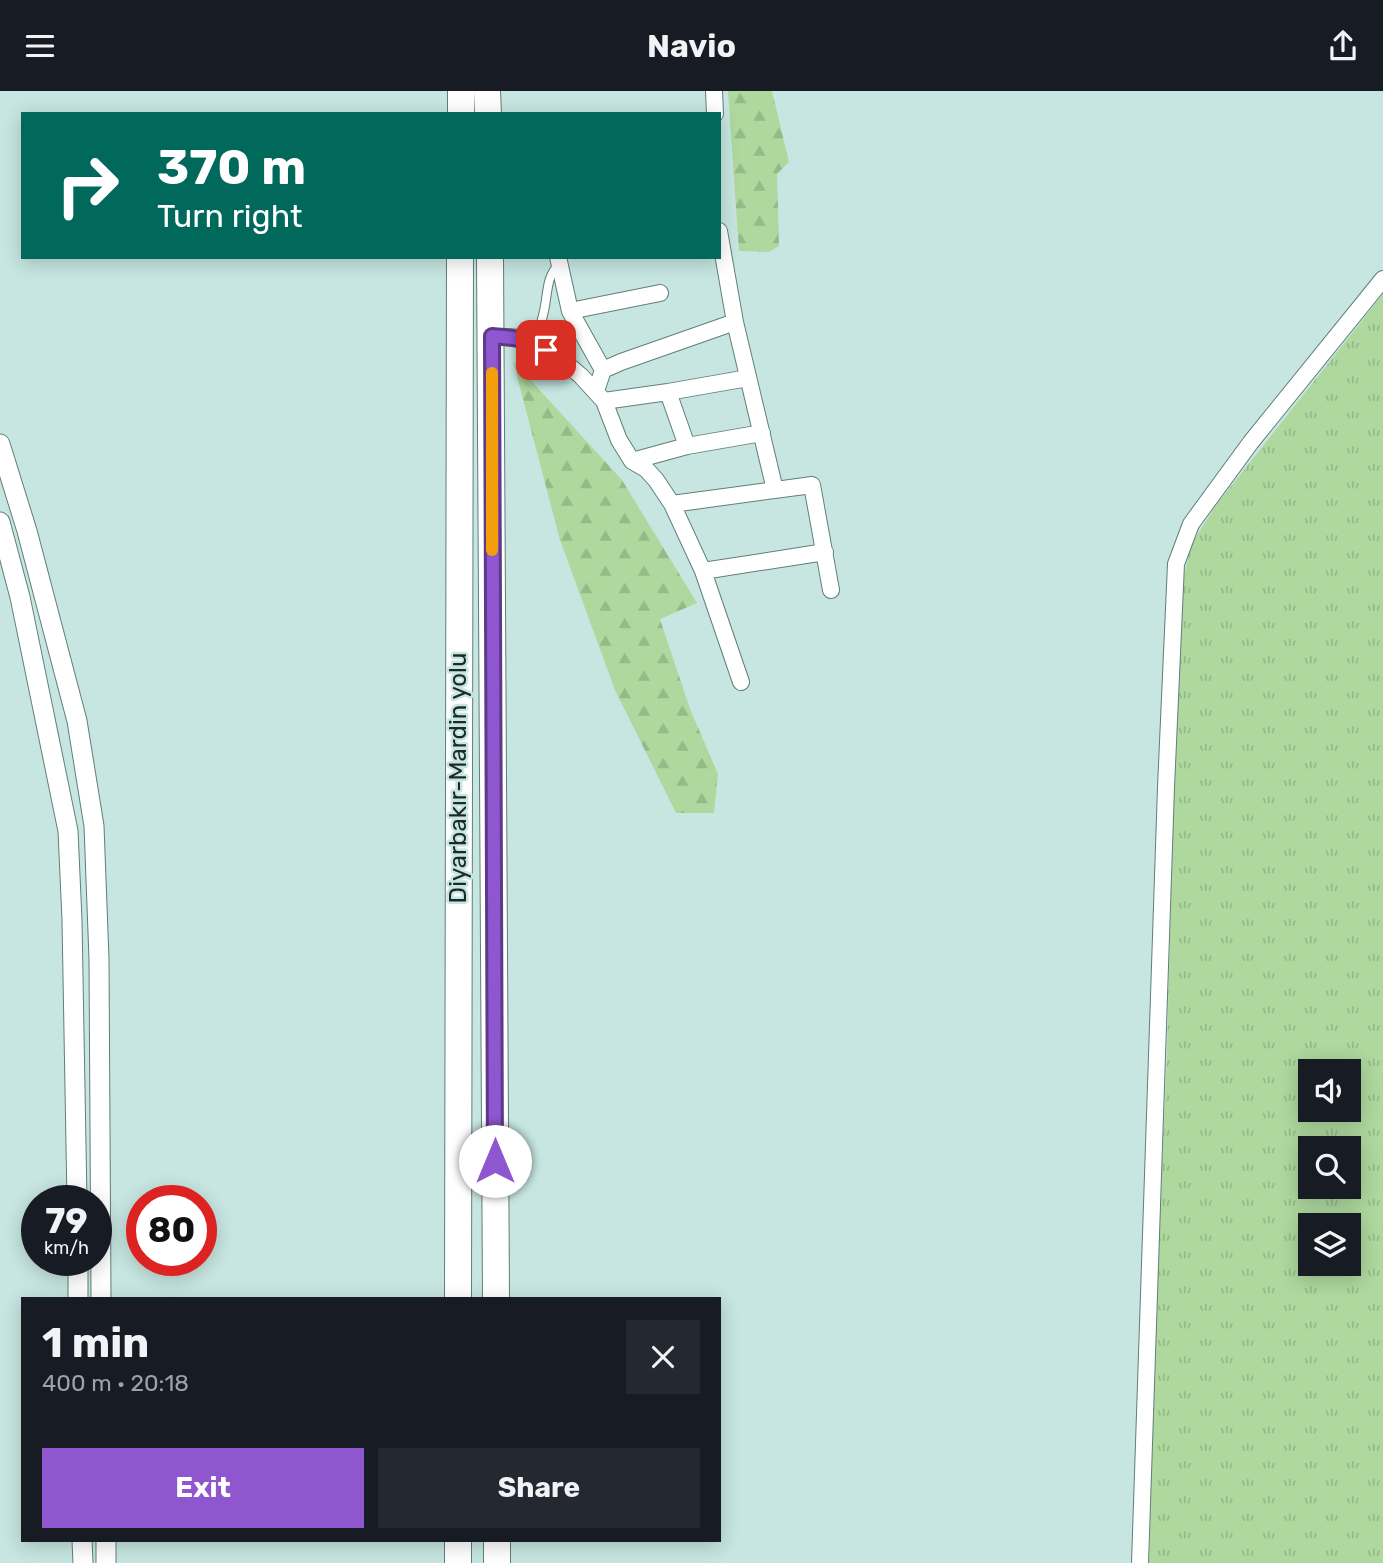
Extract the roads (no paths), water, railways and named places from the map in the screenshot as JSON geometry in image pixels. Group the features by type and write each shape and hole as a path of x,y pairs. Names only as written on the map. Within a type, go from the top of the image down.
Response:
{"highway":[{"path":"461,91 461,112"},
{"path":"487,91 488,112"},
{"name":"Diyarbakır-Mardin yolu","path":"458,1297 460,259"},
{"name":"Diyarbakır-Mardin yolu","path":"490,259 496,1297"},
{"path":"458,1542 458,1563"},
{"path":"497,1542 497,1563"}],"street":[{"path":"714,91 715,112"},
{"path":"721,242 735,322 775,490"},
{"path":"559,260 569,311 603,370 600,396"},
{"path":"1140,1563 1165,800 1176,564 1191,524 1251,442 1383,278"},
{"path":"569,311 660,293"},
{"path":"603,370 735,322"},
{"path":"492,336 531,341 561,359 600,396 619,440 632,461 646,469 656,480 671,504 703,571 741,682"},
{"path":"600,396 668,392 748,377"},
{"path":"668,392 687,446"},
{"path":"632,461 687,446 762,433"},
{"path":"0,444 27,531 76,721 94,826 99,960 101,1297"},
{"path":"671,504 813,485 831,590"},
{"path":"0,522 20,597 68,831 77,1185"},
{"path":"703,571 825,552"},
{"path":"78,1276 78,1297"},
{"path":"82,1542 83,1563"},
{"path":"106,1542 106,1563"}],"lane":[{"path":"531,341 539,330 548,282 559,260"}]}
